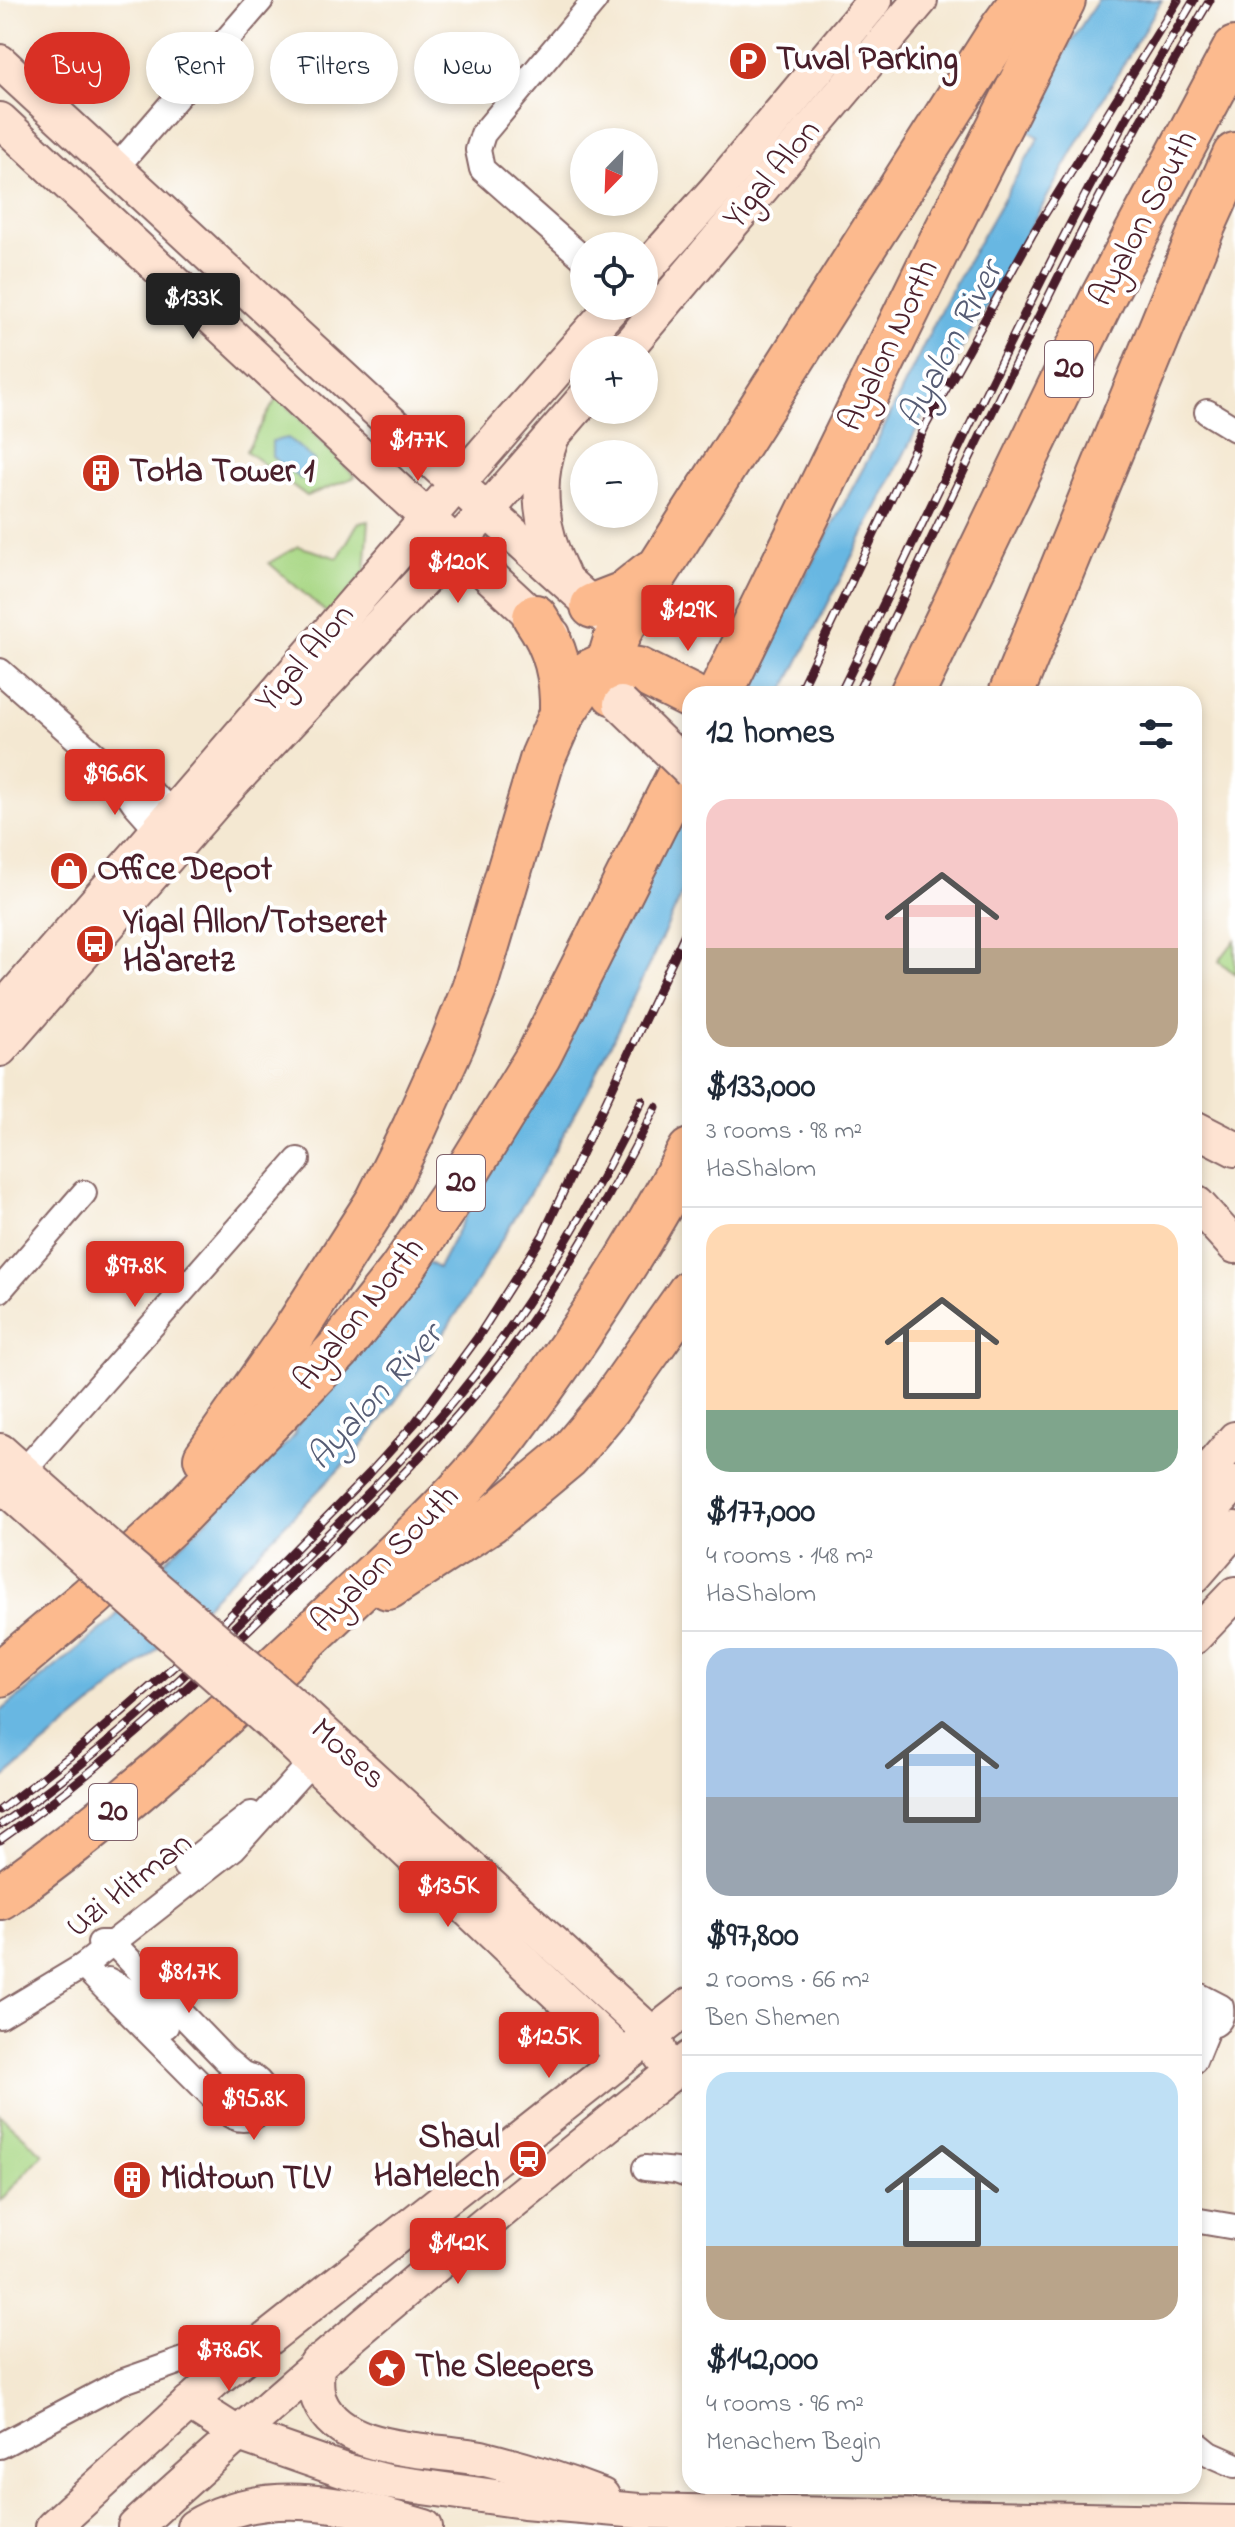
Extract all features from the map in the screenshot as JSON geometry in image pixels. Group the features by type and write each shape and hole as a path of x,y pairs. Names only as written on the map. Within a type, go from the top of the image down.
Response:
{"highway":[{"path":"143,1549 293,1334 378,1201 453,1042 474,989 549,741 562,714 611,654 624,594 660,564 1023,0"},
{"name":"Ayalon North","path":"724,686 1063,0"},
{"name":"Ayalon South","path":"916,686 1104,295 1235,49"},
{"path":"1014,686 1235,155"},
{"path":"535,617 555,654 562,714"},
{"path":"611,654 682,691"},
{"name":"Ayalon North","path":"0,1674 143,1549 338,1350 400,1272 454,1193 539,1055 682,770"},
{"name":"Ayalon South","path":"0,1897 123,1804 299,1646 454,1495 504,1438 579,1335 647,1232 682,1166"},
{"path":"299,1646 490,1521 568,1456 608,1408 682,1303"}],"street":[{"path":"115,169 261,0"},
{"path":"570,246 482,169 478,150 483,134 595,0"},
{"name":"Yigal Alon","path":"658,255 875,0"},
{"name":"Yigal Alon","path":"637,336 920,0"},
{"path":"0,62 487,511 611,654"},
{"path":"0,120 426,520 535,617 611,654"},
{"name":"Yigal Alon","path":"0,1049 173,827 373,580 601,320"},
{"path":"1207,412 1235,429"},
{"name":"Yigal Alon","path":"0,1012 173,827 241,774 456,545 570,416"},
{"path":"551,439 543,470 542,514 548,541 611,654 682,759"},
{"path":"369,466 379,485 391,523 390,543 373,580"},
{"path":"419,582 452,576 493,579"},
{"path":"0,671 111,769 155,796 173,827"},
{"path":"1202,1132 1235,1149"},
{"path":"8,1474 298,1160"},
{"path":"0,1290 84,1193"},
{"path":"1202,1206 1235,1221"},
{"path":"1202,1210 1235,1246"},
{"path":"1202,1509 1235,1422"},
{"path":"1214,1478 1235,1439"},
{"name":"Moses","path":"8,1474 294,1725 623,2056"},
{"path":"1202,1567 1235,1529"},
{"path":"1202,1629 1235,1594"},
{"name":"Moses","path":"321,1751 653,2035"},
{"name":"Uzi Hitman","path":"0,2000 101,1943 230,1830 285,1790 321,1751"},
{"path":"83,1966 101,1943"},
{"path":"101,1943 136,1995 207,2068"},
{"path":"83,1966 234,2117 248,2119 260,2111 265,2099 257,2080 244,2075 225,2059 101,1943"},
{"path":"83,1966 136,1995"},
{"name":"Uzi Hitman","path":"0,2016 83,1966"},
{"path":"1202,1997 1221,2007 1202,2046"},
{"path":"53,2527 189,2403 682,2011"},
{"path":"653,2035 661,2055 663,2080"},
{"path":"135,2527 317,2363 682,2065"},
{"path":"223,2107 221,2094 227,2082 244,2075"},
{"path":"645,2168 682,2173"},
{"path":"1202,2221 1235,2227"},
{"path":"0,2446 121,2382 192,2357"},
{"path":"317,2363 319,2400 332,2420 350,2432 390,2446 482,2459 553,2477 639,2511"},
{"path":"189,2403 236,2433 312,2461 388,2482 524,2501 639,2511 1235,2523"},
{"path":"1202,2448 1235,2465"},
{"path":"194,2527 226,2511 267,2501 293,2500 372,2512 425,2527"}],"green space":[{"path":"278,396 355,477 307,496 246,451"},
{"path":"369,521 365,572 329,615 269,563 298,546 338,558 358,523"},
{"path":"1235,940 1235,974 1219,961"},
{"path":"0,2115 43,2154 0,2201"}],"water":[{"name":"Ayalon River","path":"1098,0 1162,0 923,417 786,686 745,686 872,452 945,301 1039,137 1025,129 1070,43"},
{"path":"288,438 314,460 312,474 301,479 272,457 272,441"},
{"name":"Ayalon River","path":"682,804 682,894 667,927 594,1079 547,1164 465,1301 425,1361 361,1447 205,1606 0,1781 0,1712 108,1624 169,1557 295,1435 296,1427 423,1260 438,1268"}],"railway":[{"path":"802,686 926,425 1032,235 1178,0"},
{"path":"844,686 1054,256 1145,84 1194,0"},
{"path":"861,686 1069,256 1114,169 1210,0"},
{"path":"0,1810 78,1750 219,1627 415,1423 478,1337 543,1235 682,940"},
{"path":"0,1825 78,1766 190,1670 359,1503 442,1415 488,1358 537,1288 582,1214 642,1100"},
{"path":"0,1840 88,1773 172,1702 331,1548 444,1431 506,1356 568,1266 656,1107"}],"place":[{"name":"Tuval Parking","path":"748,61"},
{"name":"ToHa Tower 1","path":"101,473"},
{"name":"Office Depot","path":"69,871"},
{"name":"Yigal Allon/Totseret Ha'aretz","path":"95,944"},
{"name":"Shaul HaMelech","path":"528,2159"},
{"name":"Midtown TLV","path":"132,2180"},
{"name":"The Sleepers","path":"387,2368"}]}
